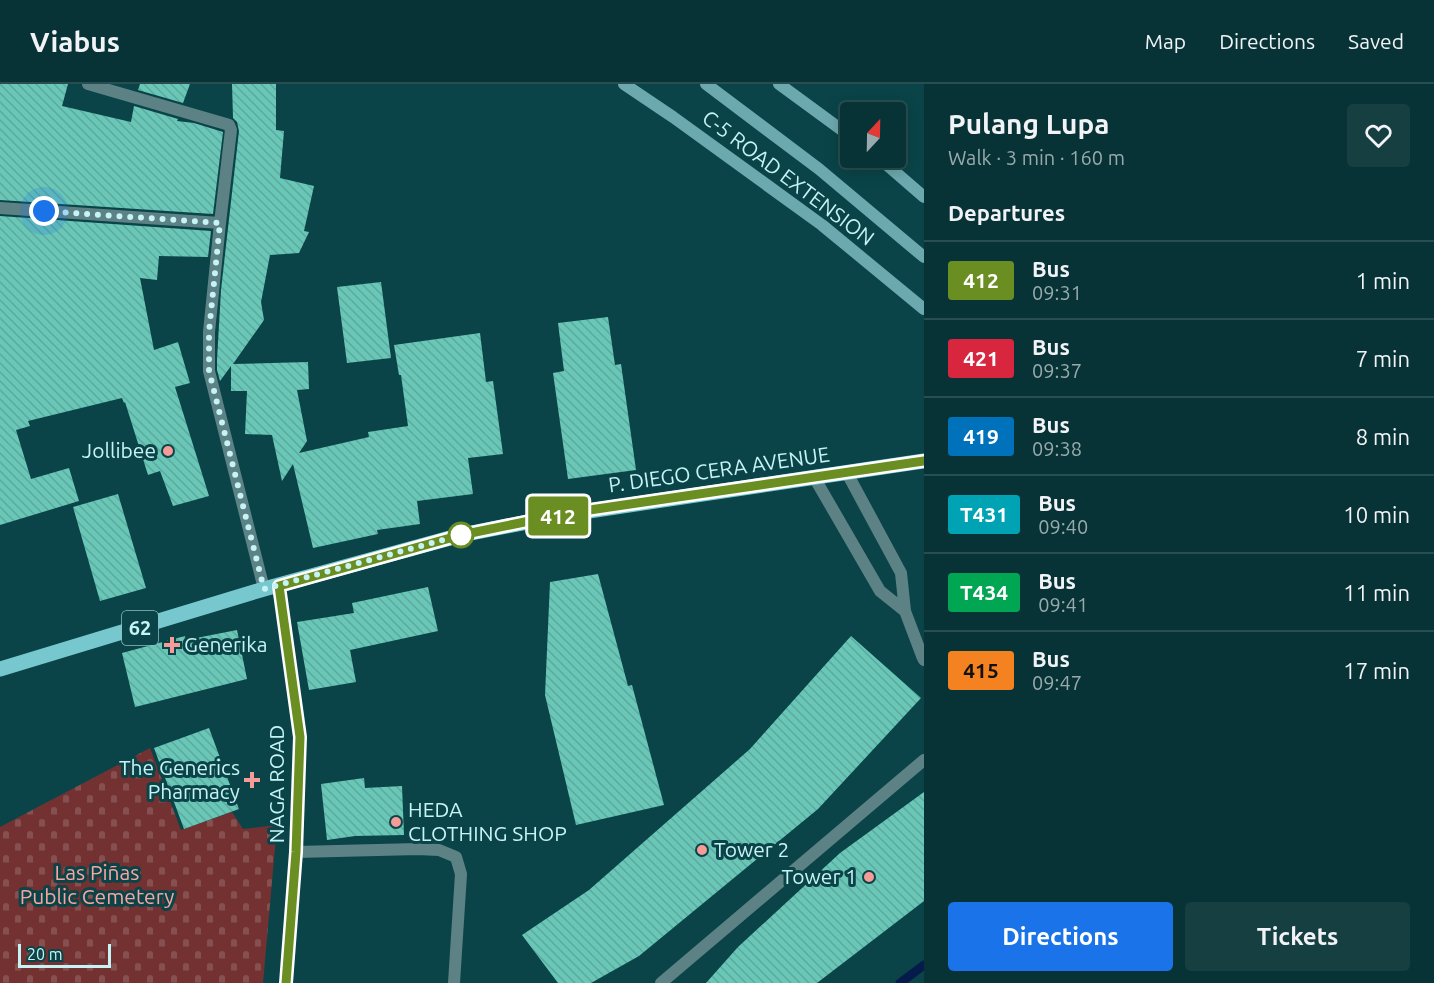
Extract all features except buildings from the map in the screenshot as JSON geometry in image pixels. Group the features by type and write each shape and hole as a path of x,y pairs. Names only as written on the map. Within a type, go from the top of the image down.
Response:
{"main road":[{"name":"C-5 ROAD EXTENSION","path":"624,84 822,225 924,309"},
{"name":"C-5 ROAD EXTENSION","path":"706,84 819,170 924,257"},
{"path":"779,84 840,129"},
{"path":"891,168 924,197"},
{"name":"P. DIEGO CERA AVENUE","path":"0,669 272,587 461,535 569,513 924,461"},
{"name":"NAGA ROAD","path":"272,587 300,737 296,852 286,983"}],"street":[{"path":"88,84 229,125 231,130 209,332 209,371 272,587"},
{"path":"0,208 220,223"},
{"path":"846,473 901,573 905,611 924,660"},
{"path":"814,477 880,591 905,611"},
{"path":"661,983 924,760"},
{"path":"296,852 418,849 440,850 456,856 461,874 454,983"}],"green space":[{"name":"Las Piñas Public Cemetery","path":"150,748 181,830 232,812 243,829 277,825 263,983 0,983 0,827"}],"waterway":[{"path":"900,983 924,965"}],"bus line":[{"name":"412","path":"286,983 296,852 300,737 279,586 461,535 569,513 924,461"}],"place":[{"name":"Jollibee","path":"168,451"},
{"name":"Generika","path":"172,645"},
{"name":"The Generics Pharmacy","path":"252,780"},
{"name":"HEDA CLOTHING SHOP","path":"396,822"},
{"name":"Tower 2","path":"702,850"},
{"name":"Tower 1","path":"869,877"}],"route":[{"path":"44,211 220,223 209,332 209,371 264,589 461,535"}]}
